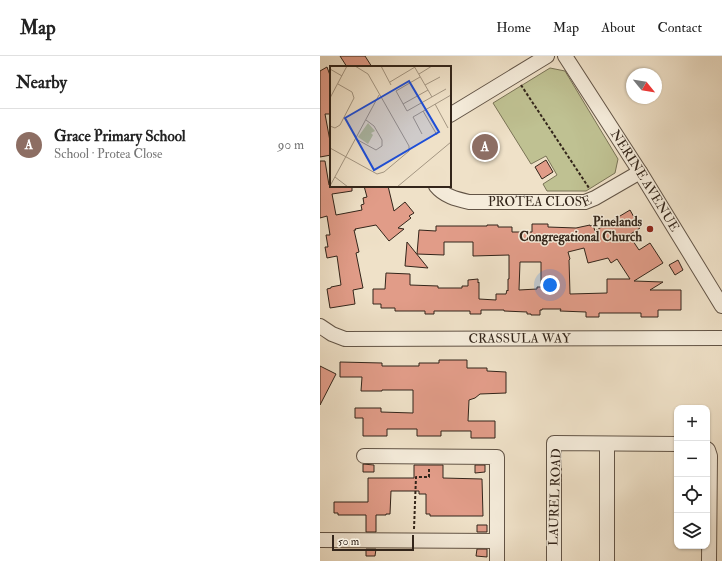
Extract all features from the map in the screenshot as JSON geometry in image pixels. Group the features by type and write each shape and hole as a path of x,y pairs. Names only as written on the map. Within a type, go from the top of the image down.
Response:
{"street":[{"path":"451,114 547,56"},
{"name":"NERINE AVENUE","path":"565,56 640,172 722,306"},
{"name":"PROTEA CLOSE","path":"437,187 440,191 453,198 469,202 585,202 595,198 640,172"},
{"name":"CRASSULA WAY","path":"320,327 332,334 345,338 722,338"},
{"name":"LAUREL ROAD","path":"554,561 554,443 611,444"},
{"path":"607,561 611,444 674,444"},
{"path":"364,456 497,457 497,561"},
{"path":"709,561 710,477"},
{"path":"320,540 497,541"}],"path":[{"path":"514,76 595,198"},
{"path":"413,540 416,478 429,477 429,456"}],"green space":[{"path":"550,68 565,71 618,159 615,173 586,191 547,191 543,184 557,175 546,156 531,164 493,103"}],"building":[{"path":"340,56 365,56 371,66 346,66"},
{"path":"327,67 330,75 330,114 325,114 330,141 330,155 320,157 320,71"},
{"path":"546,160 553,172 542,179 535,167"},
{"path":"320,161 325,161 330,187 352,187 352,191 332,194 336,215 362,210 361,205 364,204 363,198 367,197 364,187 388,187 394,211 405,202 414,213 409,216 411,218 398,228 404,229 389,241 376,225 354,230 359,252 356,253 363,288 353,290 355,304 330,308 327,289 341,285 337,256 327,258 325,247 328,247 326,235 330,235 327,216 320,218"},
{"path":"630,210 640,228 629,235 639,250 650,243 663,263 634,281 663,282 650,290 681,290 681,310 658,310 658,317 641,317 641,313 599,313 599,317 586,317 586,312 560,311 561,309 542,309 540,310 540,315 531,315 527,314 527,312 504,310 481,310 481,314 470,314 470,311 434,311 434,314 425,314 425,311 395,311 395,308 381,308 381,304 373,304 373,289 385,289 386,273 410,274 410,285 438,286 438,288 462,288 462,286 468,286 468,280 478,279 479,299 496,300 496,294 506,294 507,290 508,291 509,255 473,256 473,242 444,242 444,255 417,254 419,230 436,231 436,226 498,225 498,227 512,227 512,232 532,232 532,224 548,224 548,227 576,228 593,225 595,231","holes":["584,248 588,263 608,258 611,263 617,259 630,279 607,279 607,293 570,294 570,259 568,252","520,262 541,262 541,287 537,287 537,289 519,290"]},
{"path":"407,242 428,268 405,266"},
{"path":"678,260 683,270 675,275 669,265"},
{"path":"439,360 467,360 467,368 487,368 487,371 506,372 506,393 480,394 469,400 468,421 495,421 495,438 471,438 471,431 441,431 441,436 417,436 417,429 387,429 387,436 363,436 363,418 355,418 355,408 381,408 381,412 413,413 413,390 361,391 362,377 340,377 340,362 382,363 382,366 419,366 419,363 439,363"},
{"path":"320,366 336,374 320,405"},
{"path":"363,464 374,465 374,472 363,472"},
{"path":"414,465 443,465 443,478 482,479 483,516 430,516 430,514 426,514 426,494 419,494 419,491 391,491 390,514 376,515 376,532 366,532 366,515 338,515 338,513 334,513 334,502 368,502 368,478 414,478"},
{"path":"475,465 485,465 485,472 475,473"},
{"path":"477,525 487,525 487,532 477,532"},
{"path":"366,549 376,549 375,556 366,556"},
{"path":"477,549 487,549 487,557 476,556"}],"place":[{"name":"Grace Primary School","path":"485,147"},
{"name":"Pinelands Congregational Church","path":"650,229"}]}
